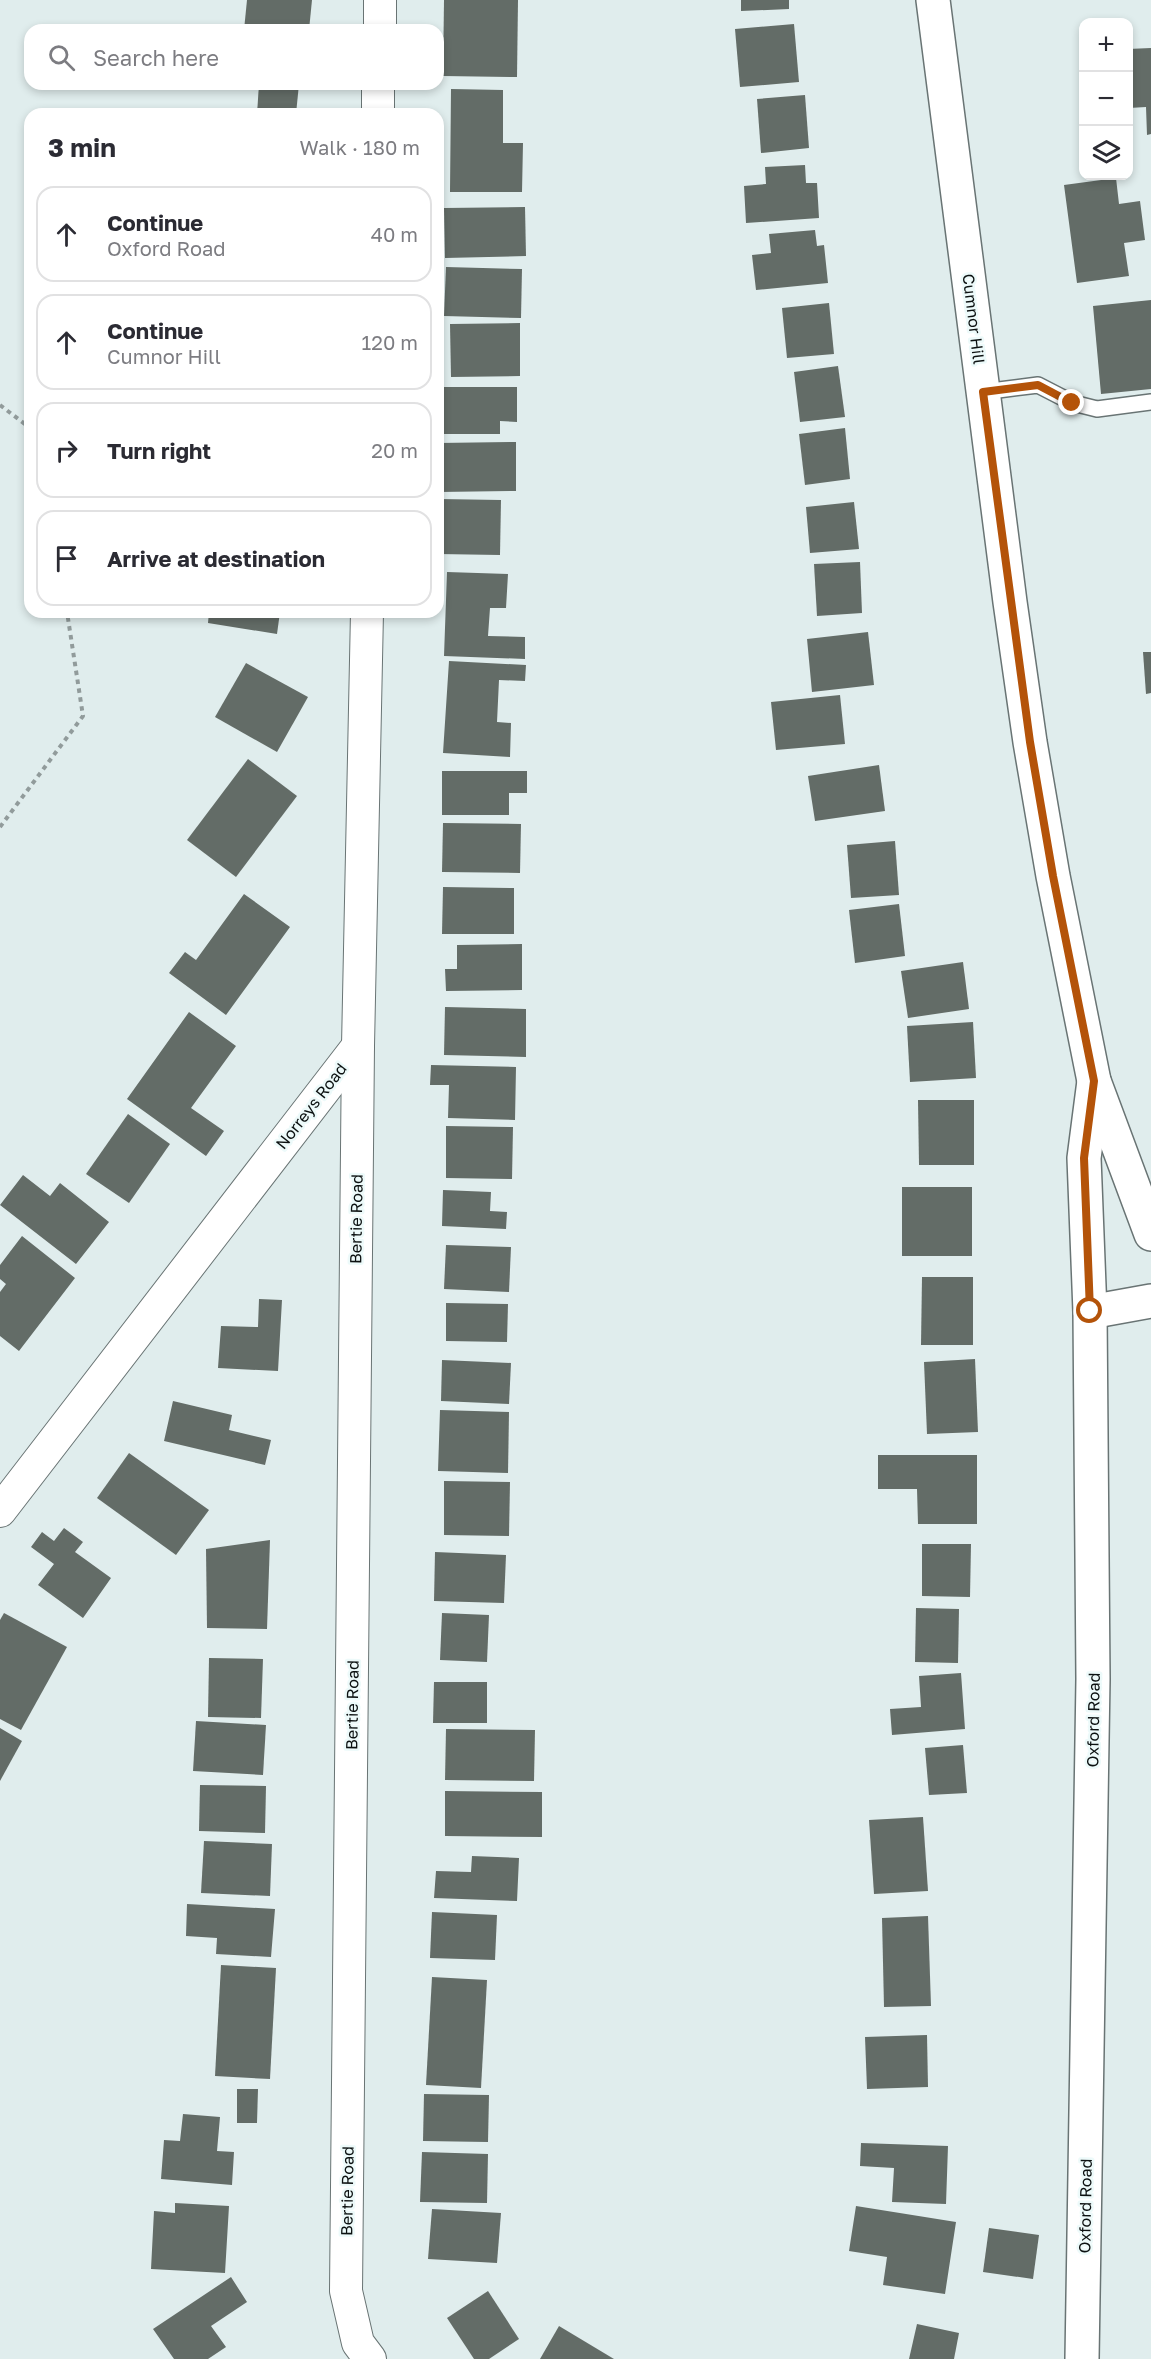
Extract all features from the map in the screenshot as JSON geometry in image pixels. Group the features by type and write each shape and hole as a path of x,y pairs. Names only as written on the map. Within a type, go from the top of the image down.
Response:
{"street":[{"path":"380,0 380,24"},
{"name":"Cumnor Hill","path":"933,0 1030,742 1053,876 1094,1081 1151,1233"},
{"path":"378,90 378,108"},
{"name":"Norreys Road","path":"0,1511 358,1046 367,618"},
{"name":"Bertie Road","path":"358,1046 346,2291 358,2343 370,2359"},
{"name":"Oxford Road","path":"1082,2359 1094,1679 1090,1311 1084,1158 1094,1081"},
{"path":"1090,1311 1151,1301"}],"lane":[{"path":"983,392 1038,385 1072,403 1097,409 1151,402"}],"path":[{"path":"0,405 24,423"},
{"path":"0,827 83,716 68,618"}],"building":[{"path":"247,0 312,0 310,24 245,24"},
{"path":"444,0 518,0 517,77 444,76"},
{"path":"741,0 789,0 789,9 741,11"},
{"path":"794,24 799,82 740,87 735,29"},
{"path":"1151,48 1151,134 1147,135 1146,107 1133,108 1133,49"},
{"path":"451,89 503,90 503,143 523,143 522,192 450,192"},
{"path":"259,90 298,90 297,108 257,108"},
{"path":"805,95 809,148 761,153 757,99"},
{"path":"805,165 806,183 817,183 819,218 746,223 744,186 766,184 765,167"},
{"path":"1116,180 1119,204 1140,201 1145,240 1124,243 1129,276 1077,283 1064,185"},
{"path":"525,207 526,256 445,258 444,208"},
{"path":"815,230 817,246 824,245 828,283 756,290 752,255 771,253 769,234"},
{"path":"446,267 522,269 521,318 444,316"},
{"path":"1151,300 1151,389 1101,394 1093,306"},
{"path":"829,303 834,354 787,358 782,308"},
{"path":"520,323 520,376 451,377 450,324"},
{"path":"838,366 845,417 800,422 794,372"},
{"path":"444,387 517,387 517,422 500,421 500,434 444,434"},
{"path":"845,428 850,479 805,485 799,434"},
{"path":"516,442 516,491 444,492 444,443"},
{"path":"444,499 501,500 500,555 444,554"},
{"path":"854,502 859,549 810,553 806,507"},
{"path":"860,562 862,613 817,616 814,564"},
{"path":"447,572 508,574 506,608 490,608 488,636 525,637 525,659 444,656"},
{"path":"208,618 279,618 277,634 208,623"},
{"path":"868,632 874,685 812,692 807,639"},
{"path":"1143,652 1151,652 1151,693 1146,694"},
{"path":"449,661 526,665 525,681 499,680 497,722 511,723 510,757 443,753"},
{"path":"246,663 308,697 277,752 215,717"},
{"path":"840,695 845,744 776,750 771,702"},
{"path":"248,759 297,796 236,877 187,840"},
{"path":"879,765 885,811 815,821 808,776"},
{"path":"442,771 527,771 527,793 509,793 509,815 442,815"},
{"path":"443,823 521,824 520,873 442,872"},
{"path":"895,841 899,895 851,898 847,845"},
{"path":"443,887 514,888 514,934 442,934"},
{"path":"244,894 290,927 226,1015 169,973 185,952 196,960"},
{"path":"899,904 905,956 855,963 849,910"},
{"path":"522,944 522,990 446,991 445,969 457,969 457,945"},
{"path":"963,962 969,1009 908,1018 901,971"},
{"path":"445,1007 526,1009 526,1057 444,1055"},
{"path":"189,1012 236,1046 191,1108 224,1131 206,1156 127,1099"},
{"path":"973,1022 976,1078 910,1082 907,1026"},
{"path":"431,1065 516,1067 515,1120 448,1118 449,1085 430,1085"},
{"path":"918,1100 974,1100 974,1165 919,1165"},
{"path":"128,1114 170,1144 129,1203 86,1174"},
{"path":"446,1126 513,1127 512,1179 446,1178"},
{"path":"23,1175 50,1196 60,1183 109,1222 76,1264 0,1205"},
{"path":"902,1187 972,1187 972,1256 902,1256"},
{"path":"443,1190 491,1192 490,1211 507,1212 506,1229 442,1226"},
{"path":"22,1236 75,1278 19,1351 0,1336 0,1292 6,1284 0,1279 0,1265"},
{"path":"446,1245 511,1247 509,1292 444,1289"},
{"path":"922,1277 973,1277 973,1345 921,1345"},
{"path":"259,1299 282,1300 278,1371 218,1368 221,1326 258,1327"},
{"path":"446,1303 508,1304 507,1342 446,1341"},
{"path":"975,1359 978,1432 927,1434 924,1362"},
{"path":"442,1360 511,1363 509,1404 441,1401"},
{"path":"173,1401 232,1415 229,1430 271,1440 265,1465 164,1441"},
{"path":"440,1410 509,1412 508,1473 438,1471"},
{"path":"129,1453 209,1510 176,1555 97,1498"},
{"path":"878,1455 977,1455 977,1524 918,1524 917,1489 878,1489"},
{"path":"444,1481 510,1482 509,1536 444,1535"},
{"path":"64,1528 83,1542 75,1552 111,1578 83,1618 38,1585 54,1564 31,1547 42,1532 54,1541"},
{"path":"270,1540 267,1629 207,1628 206,1549"},
{"path":"922,1544 971,1544 970,1597 922,1596"},
{"path":"435,1552 506,1555 504,1603 434,1601"},
{"path":"916,1608 959,1609 958,1663 915,1662"},
{"path":"4,1613 67,1647 21,1730 0,1719 0,1620"},
{"path":"442,1613 489,1615 487,1662 440,1660"},
{"path":"209,1658 263,1659 261,1718 208,1717"},
{"path":"961,1673 965,1729 892,1735 890,1709 921,1707 919,1676"},
{"path":"434,1682 487,1682 487,1723 433,1723"},
{"path":"196,1721 266,1725 263,1775 193,1771"},
{"path":"0,1728 22,1741 0,1781"},
{"path":"446,1729 535,1730 534,1781 445,1780"},
{"path":"963,1745 967,1793 929,1795 925,1748"},
{"path":"200,1785 266,1786 265,1833 199,1831"},
{"path":"445,1791 542,1792 542,1837 445,1836"},
{"path":"923,1817 928,1891 874,1894 869,1820"},
{"path":"204,1841 272,1844 270,1896 201,1893"},
{"path":"472,1856 519,1858 517,1901 434,1898 436,1871 471,1872"},
{"path":"187,1904 275,1909 271,1957 216,1954 217,1938 186,1936"},
{"path":"432,1912 497,1915 495,1960 430,1958"},
{"path":"928,1916 931,2006 884,2007 882,1918"},
{"path":"221,1965 276,1968 270,2079 215,2076"},
{"path":"432,1977 487,1980 481,2088 426,2085"},
{"path":"927,2035 928,2087 867,2089 865,2037"},
{"path":"237,2089 258,2089 257,2123 237,2123"},
{"path":"424,2094 489,2095 488,2142 423,2141"},
{"path":"183,2114 220,2117 217,2151 234,2152 232,2185 161,2179 164,2140 180,2141"},
{"path":"861,2143 948,2146 946,2204 892,2202 894,2168 860,2166"},
{"path":"422,2152 488,2154 487,2203 420,2202"},
{"path":"175,2203 229,2206 225,2273 151,2269 154,2211 175,2213"},
{"path":"856,2206 956,2222 945,2294 883,2285 887,2257 849,2251"},
{"path":"432,2209 501,2213 497,2263 428,2259"},
{"path":"989,2228 1039,2235 1033,2279 983,2272"},
{"path":"231,2277 247,2302 211,2326 226,2347 208,2359 174,2359 153,2329"},
{"path":"488,2291 519,2339 489,2359 474,2359 447,2318"},
{"path":"917,2324 959,2333 954,2359 909,2359"},
{"path":"559,2326 614,2359 540,2359"}],"route":[{"path":"1072,403 1038,385 983,392 1030,742 1053,876 1094,1081 1084,1158 1090,1311"}]}
